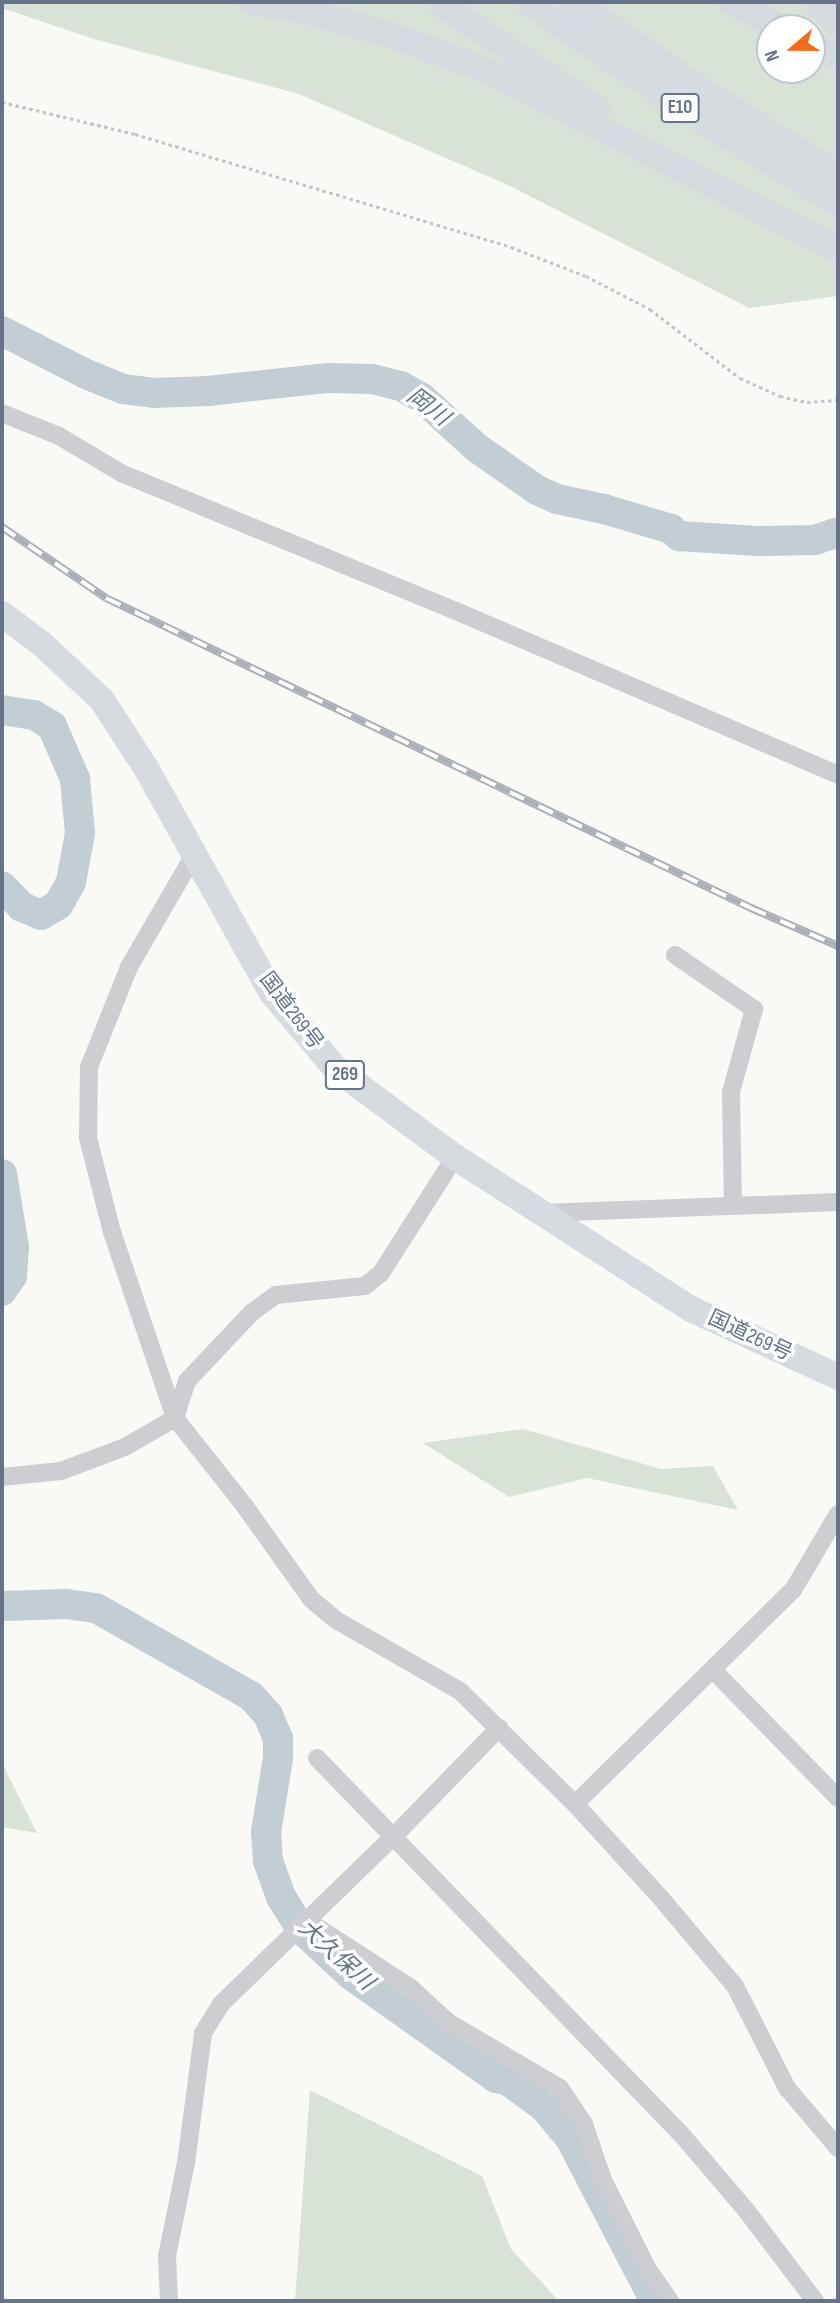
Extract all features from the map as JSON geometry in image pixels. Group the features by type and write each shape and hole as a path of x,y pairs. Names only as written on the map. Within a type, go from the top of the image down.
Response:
{"highway":[{"path":"251,2 301,10 388,34 484,69 838,249"},
{"path":"439,2 557,84 732,193"},
{"name":"E10","path":"528,2 680,107 838,204"},
{"name":"E10","path":"573,2 705,92 838,175"},
{"path":"730,2 756,15"},
{"path":"817,2 838,24"},
{"name":"国道269号","path":"2,614 42,644 102,700 146,768 272,993 335,1068 455,1157 537,1213 691,1309 838,1377"}],"street":[{"path":"2,412 59,436 121,473 456,611 838,775"},
{"path":"194,855 129,967 89,1067 88,1138 112,1232 175,1418 244,1505 311,1599 336,1620 460,1691 575,1804 700,1942 735,1986 787,2088 838,2148"},
{"path":"675,955 754,1009 731,1092 733,1205"},
{"path":"2,1477 61,1471 125,1447 175,1418 187,1381 251,1312 276,1295 365,1286 381,1273 455,1157"},
{"path":"537,1213 838,1202"},
{"path":"575,1804 714,1671 793,1590 838,1514"},
{"path":"714,1671 838,1798"},
{"path":"169,2301 167,2256 188,2150 204,2033 221,2004 394,1836 499,1728"},
{"path":"317,1758 682,2135 746,2210 815,2301"},
{"path":"308,1921 411,1988 448,2022 560,2088 584,2124 603,2180 647,2268 670,2301"}],"path":[{"path":"2,102 187,148 511,247 586,276 650,309 750,382 780,396 807,402 838,400"}],"shaded area":[{"path":"2,2 838,2 838,296 749,308 508,185 299,94 94,39 2,8"},
{"path":"523,1429 661,1469 713,1466 738,1510 587,1478 509,1497 423,1443"},
{"path":"2,1763 37,1833 2,1827"},
{"path":"310,2090 482,2176 511,2249 559,2301 295,2301"}],"waterway":[{"name":"岡川","path":"2,331 86,374 123,389 154,393 208,391 328,378 372,379 401,386 422,398 477,448 537,490 557,499 604,509 671,529 679,536 757,541 815,540 838,532"},
{"name":"大久保川","path":"2,710 34,715 52,726 75,779 80,833 71,882 58,905 41,915 22,907 2,886"},
{"name":"大久保川","path":"2,1174 14,1247 12,1276 2,1291"},
{"name":"大久保川","path":"2,1606 66,1604 96,1608 251,1696 268,1715 278,1738 278,1758 266,1832 268,1861 281,1897 300,1928 351,1975 496,2078 507,2080 544,2107 570,2138 655,2301"}],"railway":[{"path":"2,527 106,598 751,908 838,946"}]}
